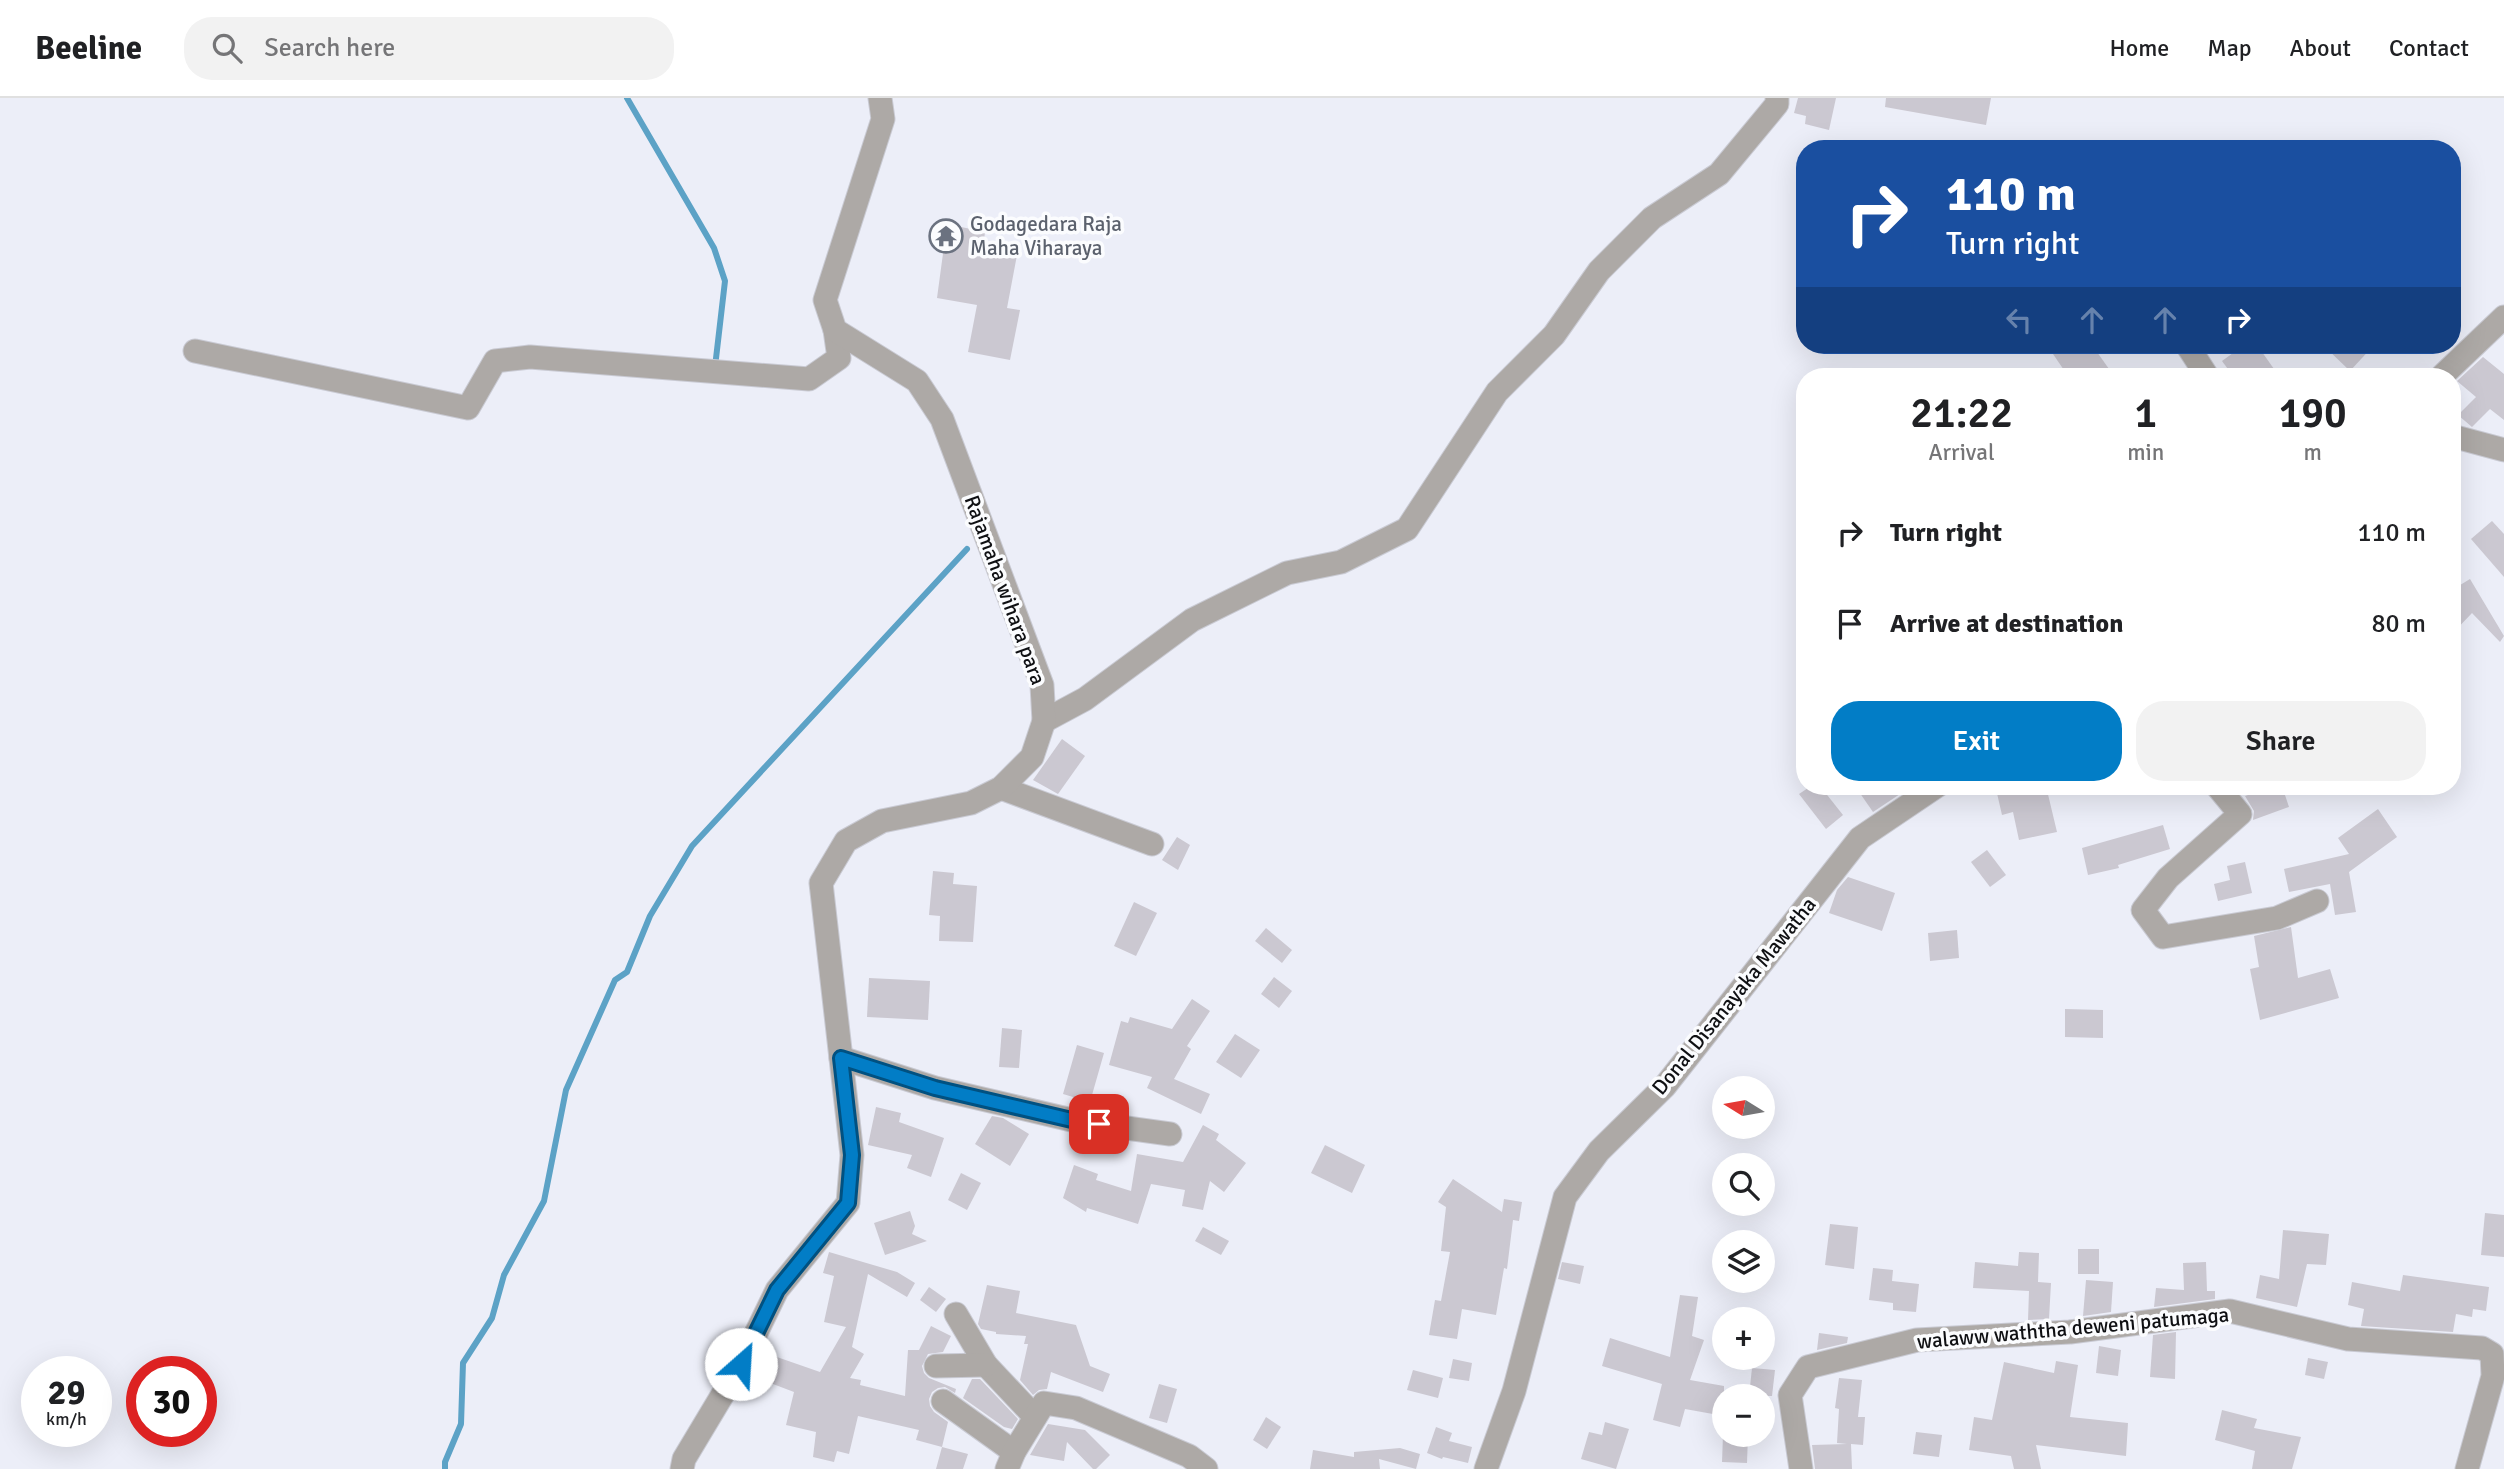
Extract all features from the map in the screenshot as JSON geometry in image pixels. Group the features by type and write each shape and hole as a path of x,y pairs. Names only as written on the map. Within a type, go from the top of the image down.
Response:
{"street":[{"path":"195,351 468,408 495,361 530,358 809,379 839,358 835,330 825,300 883,119 880,98"},
{"path":"1044,721 1085,699 1192,620 1287,573 1341,562 1407,529 1497,392 1554,335 1599,271 1652,218 1719,174 1777,104 1777,98"},
{"path":"2450,368 2504,317"},
{"name":"Rajamaha wihara para","path":"682,1469 684,1460 741,1364 777,1290 848,1203 852,1155 821,883 846,841 882,821 971,803 1001,788 1032,757 1044,721 1042,685 942,419 917,381 835,330"},
{"path":"2461,438 2504,450"},
{"path":"1001,788 1152,844"},
{"name":"Donal Disanayaka Mawatha","path":"1486,1469 1514,1391 1565,1198 1599,1151 1665,1086 1860,838 1924,795"},
{"path":"2224,795 2240,814 2168,878 2143,910 2163,937 2277,918 2317,901"},
{"path":"841,1058 935,1088 1076,1121 1170,1134"},
{"name":"walaww waththa deweni patumaga","path":"1801,1469 1790,1395 1808,1367 1917,1340 2070,1332 2230,1311 2348,1339 2482,1348 2492,1354 2493,1376 2467,1469"},
{"path":"956,1314 986,1365 1035,1418"},
{"path":"936,1366 986,1365"},
{"path":"943,1401 1011,1460 1044,1403 1076,1408 1189,1456 1206,1469"}],"building":[{"path":"1798,98 1836,98 1829,130 1805,124 1806,116 1794,113"},
{"path":"1886,98 1991,98 1986,125 1885,107"},
{"path":"947,224 985,232 983,249 1017,255 1007,308 1020,310 1010,360 968,352 977,305 937,298"},
{"path":"2053,354 2098,354 2108,368 2063,368"},
{"path":"2232,354 2263,354 2273,368 2227,368 2222,361"},
{"path":"2332,354 2366,354 2353,368 2347,368"},
{"path":"2483,357 2504,374 2504,420 2490,409 2472,427 2461,418 2461,412 2476,397 2461,384 2461,377"},
{"path":"2492,521 2504,534 2504,577 2471,539"},
{"path":"2470,579 2504,636 2500,642 2472,613 2461,625 2461,584"},
{"path":"1062,739 1085,756 1058,794 1033,780"},
{"path":"1800,795 1827,795 1843,815 1826,829"},
{"path":"1861,795 1898,795 1873,812"},
{"path":"1997,795 2048,795 2057,832 2019,840 2013,812 2002,815"},
{"path":"2285,795 2289,807 2253,820 2254,811 2245,796"},
{"path":"2378,809 2397,837 2349,872 2356,912 2335,915 2330,884 2289,892 2284,869 2349,854 2338,838"},
{"path":"2163,825 2170,849 2118,865 2119,868 2088,875 2082,848"},
{"path":"1177,837 1190,845 1178,870 1162,860"},
{"path":"1987,850 2006,875 1990,887 1971,862"},
{"path":"2245,862 2252,893 2218,901 2214,884 2230,880 2227,866"},
{"path":"933,871 954,873 953,884 977,886 973,942 939,941 940,916 929,915"},
{"path":"1848,877 1895,893 1882,931 1829,913 1837,890"},
{"path":"1134,902 1157,913 1136,956 1114,946"},
{"path":"2291,927 2298,978 2330,969 2339,998 2260,1020 2250,969 2259,967 2254,936"},
{"path":"1266,928 1292,950 1282,963 1255,941"},
{"path":"1957,930 1959,958 1930,961 1928,933"},
{"path":"1274,977 1292,991 1279,1008 1261,994"},
{"path":"869,978 930,981 928,1020 867,1017"},
{"path":"1192,999 1210,1011 1187,1046 1191,1049 1174,1079 1210,1094 1201,1114 1147,1088 1152,1077 1109,1065 1121,1021 1128,1023 1130,1017 1172,1029"},
{"path":"2065,1009 2103,1010 2103,1038 2065,1037"},
{"path":"1002,1028 1022,1030 1019,1068 999,1067"},
{"path":"1235,1034 1260,1050 1241,1078 1216,1062"},
{"path":"1077,1045 1104,1053 1088,1109 1071,1105 1073,1097 1063,1094"},
{"path":"876,1107 901,1113 899,1122 944,1138 931,1177 907,1168 912,1155 868,1145"},
{"path":"992,1116 1003,1118 1029,1134 1010,1166 975,1144"},
{"path":"1203,1125 1219,1134 1216,1140 1246,1163 1224,1192 1210,1181 1203,1210 1182,1206 1185,1190 1151,1184 1138,1224 1087,1208 1086,1212 1063,1198 1074,1165 1098,1174 1096,1180 1131,1191 1137,1154 1183,1162"},
{"path":"1325,1145 1365,1165 1352,1193 1311,1173"},
{"path":"961,1173 981,1183 967,1210 948,1200"},
{"path":"1453,1179 1502,1212 1504,1199 1522,1202 1519,1221 1513,1220 1507,1269 1504,1268 1496,1315 1462,1309 1457,1339 1429,1335 1435,1300 1441,1301 1450,1252 1441,1251 1446,1207 1438,1202"},
{"path":"910,1211 915,1226 912,1234 927,1241 885,1255 874,1223"},
{"path":"2485,1213 2504,1215 2504,1257 2481,1255"},
{"path":"1830,1224 1858,1227 1854,1269 1825,1265"},
{"path":"1203,1227 1229,1241 1221,1255 1195,1241"},
{"path":"2283,1230 2329,1234 2326,1265 2307,1264 2297,1307 2256,1298 2260,1275 2279,1279"},
{"path":"2078,1249 2099,1249 2099,1274 2078,1274"},
{"path":"829,1252 897,1272 915,1283 907,1297 868,1274 852,1347 864,1354 850,1378 861,1380 860,1385 905,1396 908,1350 919,1350 931,1326 951,1336 943,1352 928,1354 922,1366 929,1378 956,1389 955,1393 945,1387 938,1388 932,1392 929,1399 934,1412 948,1422 942,1447 916,1440 919,1430 858,1416 849,1454 837,1451 834,1462 813,1457 816,1432 786,1425 794,1392 765,1381 774,1356 820,1372 846,1327 824,1322 834,1276 823,1273"},
{"path":"2019,1252 2039,1253 2038,1282 2051,1283 2049,1319 2028,1320 2029,1291 1973,1288 1975,1262 2018,1266"},
{"path":"1562,1262 1584,1266 1580,1284 1558,1279"},
{"path":"2206,1262 2207,1291 2215,1291 2215,1299 2154,1307 2156,1288 2184,1290 2183,1263"},
{"path":"1873,1268 1893,1270 1892,1281 1919,1284 1916,1312 1893,1310 1893,1303 1869,1300"},
{"path":"2403,1275 2489,1287 2486,1311 2473,1309 2472,1317 2456,1314 2453,1332 2361,1326 2364,1309 2348,1305 2352,1282 2400,1291"},
{"path":"2086,1280 2113,1282 2111,1312 2083,1316"},
{"path":"987,1285 1020,1291 1016,1313 1076,1325 1090,1366 1110,1374 1103,1392 1051,1372 1047,1389 1039,1390 1033,1395 1020,1380 1028,1344 1024,1344 1026,1336 996,1334 981,1329 978,1324"},
{"path":"929,1287 946,1299 936,1312 920,1300"},
{"path":"1680,1295 1698,1297 1692,1336 1704,1340 1690,1380 1713,1384 1712,1414 1685,1409 1680,1427 1653,1420 1662,1384 1602,1366 1610,1338 1670,1357"},
{"path":"2176,1332 2175,1379 2150,1377 2153,1335"},
{"path":"1819,1333 1848,1337 1847,1343 1817,1350"},
{"path":"2099,1346 2121,1350 2118,1376 2096,1373"},
{"path":"2308,1358 2328,1362 2324,1379 2305,1375"},
{"path":"1453,1359 1472,1363 1469,1381 1449,1378"},
{"path":"2056,1361 2078,1365 2070,1417 2128,1423 2126,1456 2036,1445 2041,1469 2014,1469 2011,1456 1969,1450 1974,1417 1992,1420 2004,1362 2054,1373"},
{"path":"1413,1370 1443,1378 1438,1398 1407,1390"},
{"path":"1752,1370 1775,1370 1773,1384 1750,1384"},
{"path":"1839,1378 1862,1380 1858,1417 1865,1417 1863,1445 1851,1444 1852,1469 1815,1469 1812,1445 1847,1444 1837,1443 1839,1409 1835,1408"},
{"path":"972,1379 980,1379 1018,1419 1012,1429 1004,1427 963,1398"},
{"path":"1159,1384 1177,1389 1167,1423 1149,1418"},
{"path":"2222,1410 2257,1419 2254,1428 2301,1437 2292,1469 2252,1469 2255,1451 2215,1440"},
{"path":"1266,1417 1281,1427 1267,1449 1253,1440"},
{"path":"1605,1422 1629,1429 1616,1469 1581,1459 1589,1432 1602,1435"},
{"path":"1048,1424 1085,1430 1110,1455 1093,1469 1067,1442 1064,1461 1030,1455"},
{"path":"1436,1427 1452,1433 1449,1441 1472,1447 1468,1463 1443,1457 1442,1459 1427,1453"},
{"path":"1916,1432 1942,1435 1939,1457 1913,1454"},
{"path":"942,1447 968,1454 963,1469 936,1469"},
{"path":"1723,1447 1748,1447 1747,1463 1722,1462"},
{"path":"1400,1448 1420,1454 1416,1469 1379,1459 1380,1469 1310,1469 1313,1450 1354,1457 1354,1452"}],"waterway":[{"path":"627,98 714,248 725,281 715,367"},
{"path":"445,1469 445,1462 461,1424 463,1363 492,1318 504,1275 544,1201 566,1090 615,980 627,972 650,916 692,846 967,549"}],"place":[{"name":"Godagedara Raja Maha Viharaya","path":"946,236"}],"route":[{"path":"741,1364 777,1290 848,1203 852,1155 841,1058 935,1088 1099,1124"}]}
